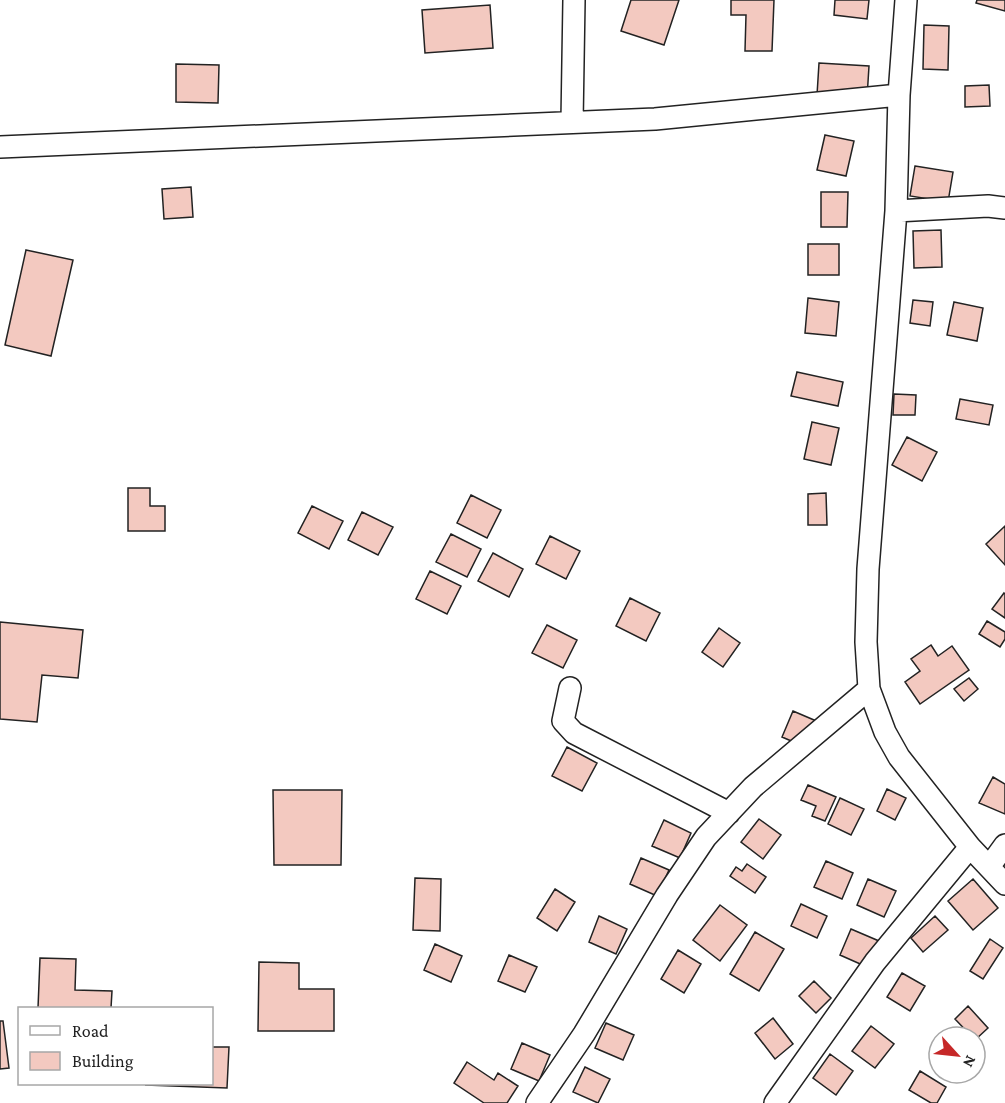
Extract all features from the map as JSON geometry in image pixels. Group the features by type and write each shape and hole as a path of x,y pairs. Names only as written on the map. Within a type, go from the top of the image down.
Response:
{"street":[{"path":"572,122 574,0"},
{"path":"906,0 898,95 896,211 868,569 866,642 869,689 885,732 899,757 970,847 1005,884"},
{"path":"0,147 655,119 898,95"},
{"path":"896,211 976,206 1005,208"},
{"path":"570,687 563,721 574,733 729,813"},
{"path":"537,1103 584,1035 667,895 706,837 753,787 869,689"},
{"path":"989,867 1005,845"},
{"path":"775,1103 875,962 970,847"}],"building":[{"path":"631,0 679,0 664,45 621,31"},
{"path":"731,0 774,0 772,51 745,51 746,15 731,15"},
{"path":"835,0 869,0 867,19 834,15"},
{"path":"977,0 1005,0 1005,11 976,3"},
{"path":"490,5 493,48 425,53 422,10"},
{"path":"924,25 949,26 948,70 923,69"},
{"path":"819,63 869,66 867,98 817,95"},
{"path":"176,64 219,65 218,103 176,102"},
{"path":"989,85 990,106 965,107 965,86"},
{"path":"825,135 854,141 846,176 817,170"},
{"path":"915,166 953,172 948,202 910,196"},
{"path":"191,187 193,217 164,219 162,189"},
{"path":"821,192 848,192 847,227 821,227"},
{"path":"941,230 942,267 914,268 913,231"},
{"path":"808,244 839,244 839,275 808,275"},
{"path":"26,250 73,260 51,356 5,345"},
{"path":"808,298 839,302 836,336 805,333"},
{"path":"913,300 933,302 930,326 910,323"},
{"path":"954,302 983,308 977,341 947,335"},
{"path":"797,372 843,382 838,406 791,396"},
{"path":"894,394 916,395 915,415 893,415"},
{"path":"960,399 993,405 989,425 956,419"},
{"path":"812,422 839,428 831,465 804,459"},
{"path":"907,437 937,452 922,481 892,465"},
{"path":"128,488 150,488 150,506 165,506 165,531 128,531"},
{"path":"826,493 827,525 808,525 808,494"},
{"path":"471,495 501,510 487,538 457,523"},
{"path":"312,506 343,521 329,549 298,533"},
{"path":"362,512 393,527 378,555 348,540"},
{"path":"1005,526 1005,565 986,544"},
{"path":"451,534 481,549 467,577 436,562"},
{"path":"550,536 580,551 566,579 536,564"},
{"path":"493,553 523,569 509,597 478,581"},
{"path":"430,571 461,586 447,614 416,599"},
{"path":"1005,594 1005,618 992,609"},
{"path":"630,598 660,613 646,641 616,626"},
{"path":"987,621 1005,632 1005,639 1000,647 979,634"},
{"path":"0,622 83,630 78,678 42,675 37,722 0,719"},
{"path":"547,625 577,640 563,668 532,653"},
{"path":"719,628 740,643 723,667 702,652"},
{"path":"931,645 938,656 952,646 969,670 920,704 905,682 920,671 911,659"},
{"path":"969,678 978,689 964,701 954,689"},
{"path":"793,711 821,723 810,749 782,737"},
{"path":"567,747 597,763 582,791 552,776"},
{"path":"993,777 1005,784 1005,814 979,803"},
{"path":"808,785 836,797 825,821 812,816 816,806 801,800"},
{"path":"887,789 906,798 895,820 877,811"},
{"path":"273,790 342,790 341,865 274,865"},
{"path":"840,798 864,809 851,835 828,824"},
{"path":"759,819 781,835 763,859 741,842"},
{"path":"664,820 691,833 680,858 652,846"},
{"path":"641,858 669,870 657,896 630,884"},
{"path":"826,861 853,873 842,899 814,887"},
{"path":"747,864 766,877 755,893 730,876 736,867 742,871"},
{"path":"415,878 441,879 440,931 413,930"},
{"path":"868,879 896,891 884,917 857,905"},
{"path":"973,879 998,908 973,930 948,901"},
{"path":"555,889 575,902 557,931 537,918"},
{"path":"801,904 827,916 817,938 791,926"},
{"path":"720,905 747,925 720,961 693,940"},
{"path":"599,916 627,929 616,954 589,942"},
{"path":"935,916 948,930 923,952 911,938"},
{"path":"851,929 879,941 867,967 840,955"},
{"path":"755,932 784,949 759,991 730,974"},
{"path":"990,939 1003,948 983,979 970,971"},
{"path":"435,944 462,956 451,982 424,970"},
{"path":"678,950 701,964 684,993 661,979"},
{"path":"509,955 537,967 525,992 498,981"},
{"path":"40,958 76,959 75,990 112,991 111,1007 38,1007"},
{"path":"259,962 299,963 299,989 334,989 334,1031 258,1031"},
{"path":"902,973 925,986 910,1011 887,997"},
{"path":"814,981 831,998 816,1013 799,996"},
{"path":"968,1006 985,1025 961,1025 955,1019"},
{"path":"773,1018 793,1044 775,1059 755,1033"},
{"path":"0,1021 3,1021 9,1068 0,1069"},
{"path":"606,1023 634,1035 623,1060 595,1048"},
{"path":"871,1026 894,1044 875,1068 852,1051"},
{"path":"522,1043 550,1055 539,1081 511,1069"},
{"path":"213,1047 229,1047 227,1088 145,1085 213,1085"},
{"path":"830,1054 853,1071 836,1095 813,1078"},
{"path":"467,1062 494,1080 498,1073 518,1086 507,1103 484,1103 454,1083"},
{"path":"585,1067 610,1079 598,1103 573,1092"},
{"path":"920,1071 927,1075 927,1085 946,1087 937,1103 931,1103 909,1090"}]}
